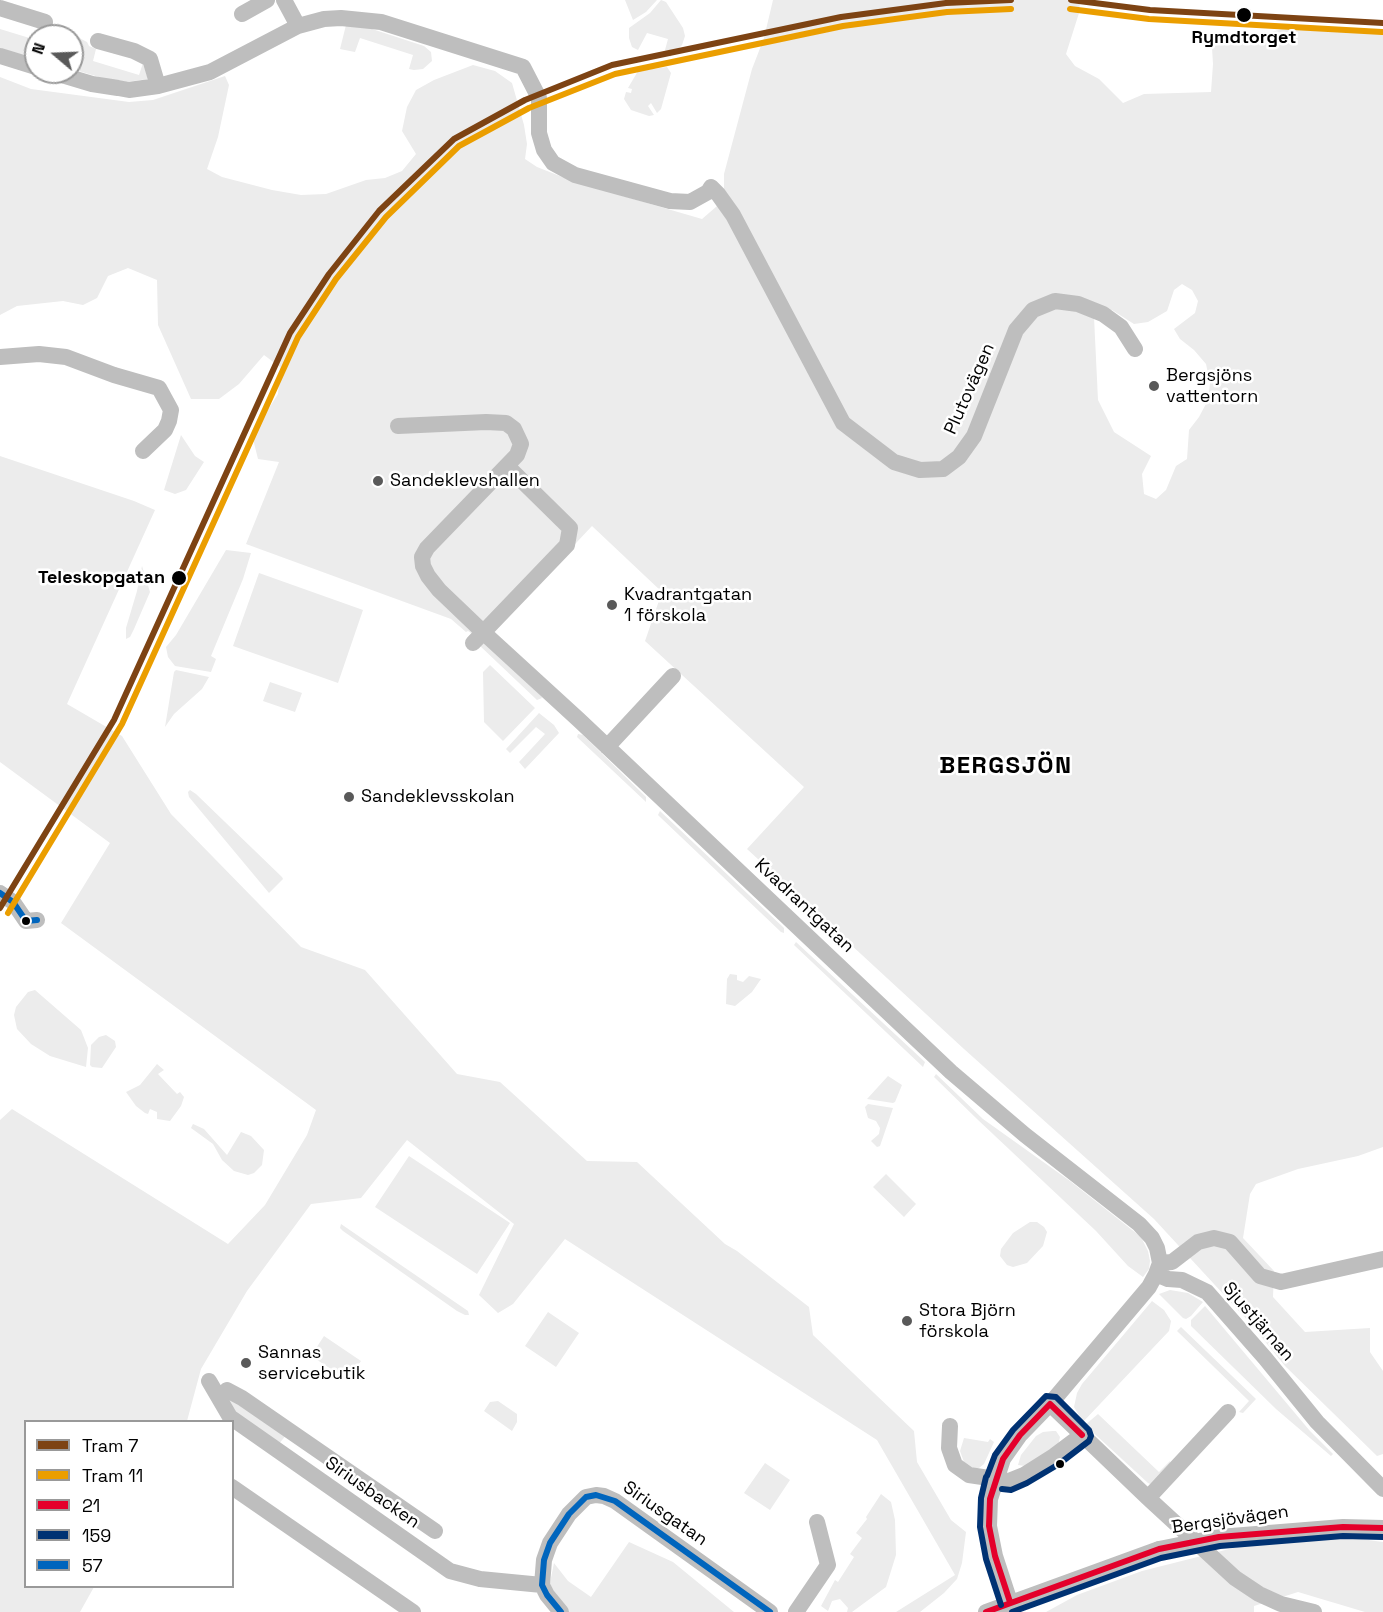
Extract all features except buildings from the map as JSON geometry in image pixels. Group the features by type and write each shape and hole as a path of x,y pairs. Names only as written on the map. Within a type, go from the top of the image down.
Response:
{"street":[{"path":"242,14 267,0"},
{"path":"84,82 129,90 158,86 210,72 298,27 284,0"},
{"path":"0,8 45,22"},
{"name":"Plutovägen","path":"298,27 324,19 341,18 381,22 523,67 539,98 539,133 544,150 553,163 566,171 622,189 680,202 690,202 708,192 711,187 734,215 843,423 894,462 920,470 943,469 959,458 974,436 1016,330 1033,310 1055,301 1078,304 1102,314 1121,327 1135,349"},
{"path":"98,41 134,51 150,59 158,86"},
{"path":"0,56 24,63"},
{"path":"0,357 39,354 66,357 114,375 159,388 171,410 169,421 165,430 142,451"},
{"path":"398,426 506,423 514,429 520,444 517,455 507,466 570,528 567,545 478,638"},
{"name":"Kvadrantgatan","path":"507,466 427,548 422,557 428,576 439,590 478,638 607,747 951,1072 1025,1135 1139,1224 1152,1238 1157,1248 1158,1268"},
{"path":"607,747 673,676"},
{"path":"0,893 13,902 26,921 37,920"},
{"name":"Sjustjärnan","path":"1383,1259 1281,1282 1260,1276 1230,1242 1214,1238 1198,1242 1172,1262 1158,1268 1168,1279 1182,1280 1208,1292 1317,1422 1383,1489"},
{"path":"1010,1602 995,1556 989,1526 990,1499 1003,1460 1020,1435 1050,1404 1149,1287 1158,1268"},
{"name":"Siriusbacken","path":"209,1381 230,1417 450,1571 480,1579 491,1576 542,1586"},
{"path":"220,1399 227,1390 242,1398 435,1531"},
{"path":"1050,1404 1235,1578 1279,1608 1314,1612"},
{"path":"1148,1498 1228,1412"},
{"path":"950,1426 949,1448 955,1465 969,1475 1009,1481 1054,1456 1082,1435"},
{"path":"234,1488 412,1612"},
{"name":"Siriusgatan","path":"542,1586 544,1560 550,1543 569,1514 586,1497 596,1495 615,1501 770,1612"},
{"path":"796,1612 828,1566 817,1522"},
{"name":"Bergsjövägen","path":"986,1612 1159,1550 1219,1537 1343,1527 1383,1528"},
{"path":"542,1586 561,1612"}],"shaded area":[{"path":"625,0 657,0 646,12 633,20"},
{"path":"661,0 666,2 683,28 685,36 682,45 670,57 665,50 668,39 647,33 638,50 632,47 629,38 629,28 650,13"},
{"path":"773,0 1080,0 1079,13 1066,54 1075,66 1099,79 1123,103 1144,94 1211,92 1213,64 1211,32 1265,34 1295,25 1310,25 1383,32 1383,1147 1358,1156 1298,1169 1256,1184 1250,1194 1243,1238 1274,1271 1273,1297 1305,1332 1370,1328 1370,1352 1383,1371 1383,1454 1377,1456 1285,1366 1250,1323 1154,1219 964,1049 747,849 804,787 645,641 662,592 592,526 484,641 541,696 542,698 537,700 479,645 481,640 468,631 466,632 451,619 246,544 279,462 258,459 252,435 278,394 280,367 264,355 239,384 219,399 191,399 158,325 157,280 128,268 108,276 97,298 83,305 63,301 17,306 0,315 0,77 31,89 129,102 153,100 225,76 229,85 218,137 207,169 222,177 301,195 326,194 366,180 385,178 402,171 416,154 402,131 407,107 416,90 434,80 473,65 495,71 512,83 524,125 527,144 525,159 537,167 575,182 702,219 724,200 724,174 752,69 764,38","holes":["1182,284 1192,290 1198,301 1195,313 1174,329 1180,339 1206,364 1210,383 1208,400 1189,430 1187,459 1176,466 1166,490 1156,499 1144,494 1142,474 1151,456 1114,432 1098,400 1094,317 1112,310 1134,324 1148,322 1167,311 1174,290"]},
{"path":"346,25 369,28 424,46 431,52 432,61 423,69 409,69 413,55 360,38 355,52 340,49"},
{"path":"0,29 24,36 24,55 0,48"},
{"path":"84,40 96,49 93,61 139,75 143,63 148,79 126,82 84,73"},
{"path":"667,67 671,73 661,109 657,113 651,103 648,106 654,115 649,116 631,110 624,99 626,92 631,93 632,89 628,88 638,71"},
{"path":"181,435 195,456 204,462 186,490 175,494 164,490"},
{"path":"0,456 155,510 67,704 122,736 171,814 301,947 365,970 457,1074 500,1082 587,1161 637,1162 725,1244 809,1307 813,1335 914,1431 917,1462 951,1520 966,1532 962,1563 957,1579 920,1612 896,1612 955,1575 877,1440 565,1239 513,1304 498,1313 479,1295 514,1224 407,1140 361,1198 311,1204 247,1291 201,1369 187,1420 24,1420 24,1588 93,1588 80,1612 0,1612 0,1120 12,1109 228,1244 265,1205 307,1135 316,1110 61,923 110,843 0,762"},
{"path":"226,550 251,553 243,579 211,656 216,659 211,672 175,666 168,657 166,647 176,635"},
{"path":"142,566 150,592 130,637 126,639 126,628"},
{"path":"259,573 363,610 338,683 233,646"},
{"path":"490,665 535,708 503,741 484,722 483,672"},
{"path":"176,670 209,677 202,689 174,714 165,727 174,672"},
{"path":"270,682 302,693 295,712 263,701"},
{"path":"539,713 554,725 559,733 525,769 519,762 545,734 536,727 510,753 506,749"},
{"path":"578,734 583,735 646,797 646,802 577,737"},
{"path":"190,790 282,877 283,879 269,893 189,797"},
{"path":"660,811 784,928 784,933 660,817 658,815"},
{"path":"796,942 925,1062 923,1067 794,945"},
{"path":"730,974 737,975 737,980 743,982 749,976 761,979 752,992 735,1006 726,1004 727,979"},
{"path":"35,990 81,1030 88,1048 86,1067 50,1056 31,1044 17,1029 14,1015 16,1007 28,992"},
{"path":"106,1035 115,1041 116,1047 102,1068 92,1067 90,1065 91,1045 99,1037"},
{"path":"157,1064 164,1070 158,1074 177,1094 180,1092 184,1097 181,1106 170,1121 157,1119 157,1112 150,1109 148,1114 145,1113 136,1106 126,1092 140,1085"},
{"path":"936,1074 983,1119 1070,1181 1141,1237 1150,1261 1149,1269 1143,1277 1128,1266 1096,1231 934,1077"},
{"path":"888,1076 902,1085 895,1102 867,1099"},
{"path":"868,1104 893,1108 880,1146 877,1147 871,1141 879,1134 880,1128 876,1121 868,1118 865,1107"},
{"path":"193,1124 204,1129 227,1155 241,1132 251,1136 264,1150 262,1165 254,1173 248,1175 234,1171 222,1160 213,1144 191,1128"},
{"path":"409,1156 510,1223 477,1274 375,1207"},
{"path":"886,1174 916,1204 904,1217 873,1187"},
{"path":"1030,1222 1037,1222 1047,1232 1043,1246 1027,1263 1013,1267 1007,1265 1000,1256 1001,1249 1013,1233"},
{"path":"341,1224 468,1311 469,1315 457,1311 343,1231 340,1228"},
{"path":"1170,1290 1188,1293 1203,1302 1191,1316 1183,1318 1159,1294"},
{"path":"1152,1301 1164,1310 1171,1321 1169,1331 1083,1422 1074,1407 1082,1384"},
{"path":"1205,1306 1310,1431 1333,1454 1331,1456 1276,1409 1191,1326 1191,1320"},
{"path":"548,1312 579,1333 556,1367 525,1346"},
{"path":"1181,1327 1256,1399 1243,1413 1239,1412 1249,1401 1177,1331"},
{"path":"324,1336 361,1361 348,1380 311,1356"},
{"path":"224,1394 287,1434 278,1445 240,1418"},
{"path":"498,1401 517,1414 517,1422 512,1431 484,1411 490,1402"},
{"path":"1098,1414 1159,1472 1170,1461 1171,1465 1150,1484 1148,1483 1085,1425"},
{"path":"1056,1431 1060,1437 1058,1446 1025,1466 1018,1465 1021,1455 1036,1436 1043,1432"},
{"path":"964,1438 988,1442 990,1439 994,1442 984,1464 979,1468 972,1469 964,1462 960,1451"},
{"path":"765,1463 790,1480 770,1510 744,1493"},
{"path":"881,1494 891,1502 895,1520 896,1555 886,1587 852,1612 847,1612 848,1608 840,1599 832,1601 828,1611 821,1606 835,1580 838,1582 854,1557 850,1554 862,1538 856,1533"},
{"path":"1324,1534 1383,1542 1383,1612 1365,1612 1298,1592 1254,1606 1254,1612 1046,1612 1077,1595 1142,1571 1257,1542"},
{"path":"629,1542 673,1562 734,1612 567,1612 559,1603 550,1583 554,1563 568,1581 591,1597"}],"tram line":[{"name":"7","path":"0,908 114,720 290,333 329,274 379,211 454,139 525,100 612,65 841,17 946,3 1011,0"},
{"name":"7","path":"1071,0 1150,10 1383,23"},
{"name":"11","path":"8,913 122,724 298,337 336,279 386,217 459,146 529,108 615,74 843,26 947,12 1011,9"},
{"name":"11","path":"1070,9 1149,19 1382,32"}],"transit line":[{"name":"57","path":"0,893 13,902 26,921 37,920"},
{"name":"159","path":"987,1476 995,1455 1013,1430 1046,1396 1056,1397 1089,1430 1091,1436 1089,1441 1059,1464 1027,1483 1011,1490 1002,1489"},
{"name":"21","path":"1010,1602 995,1556 989,1526 990,1499 1003,1459 1020,1435 1050,1404 1082,1435"},
{"name":"159","path":"986,1477 981,1498 980,1527 986,1559 1001,1605"},
{"name":"57","path":"561,1612 542,1585 544,1560 550,1543 569,1514 586,1497 596,1495 615,1501 770,1612"},
{"name":"21","path":"986,1612 1159,1549 1219,1537 1343,1527 1383,1528"},
{"name":"159","path":"1012,1612 1161,1558 1220,1546 1343,1536 1383,1537"}],"place":[{"name":"Rymdtorget","path":"1244,15"},
{"name":"Bergsjöns vattentorn","path":"1154,386"},
{"name":"Sandeklevshallen","path":"378,481"},
{"name":"Teleskopgatan","path":"179,578"},
{"name":"Kvadrantgatan 1 förskola","path":"612,605"},
{"name":"Sandeklevsskolan","path":"349,797"},
{"name":"Stora Björn förskola","path":"907,1321"},
{"name":"Sannas servicebutik","path":"246,1363"}],"district":[{"name":"BERGSJÖN","path":"1006,766"}]}
